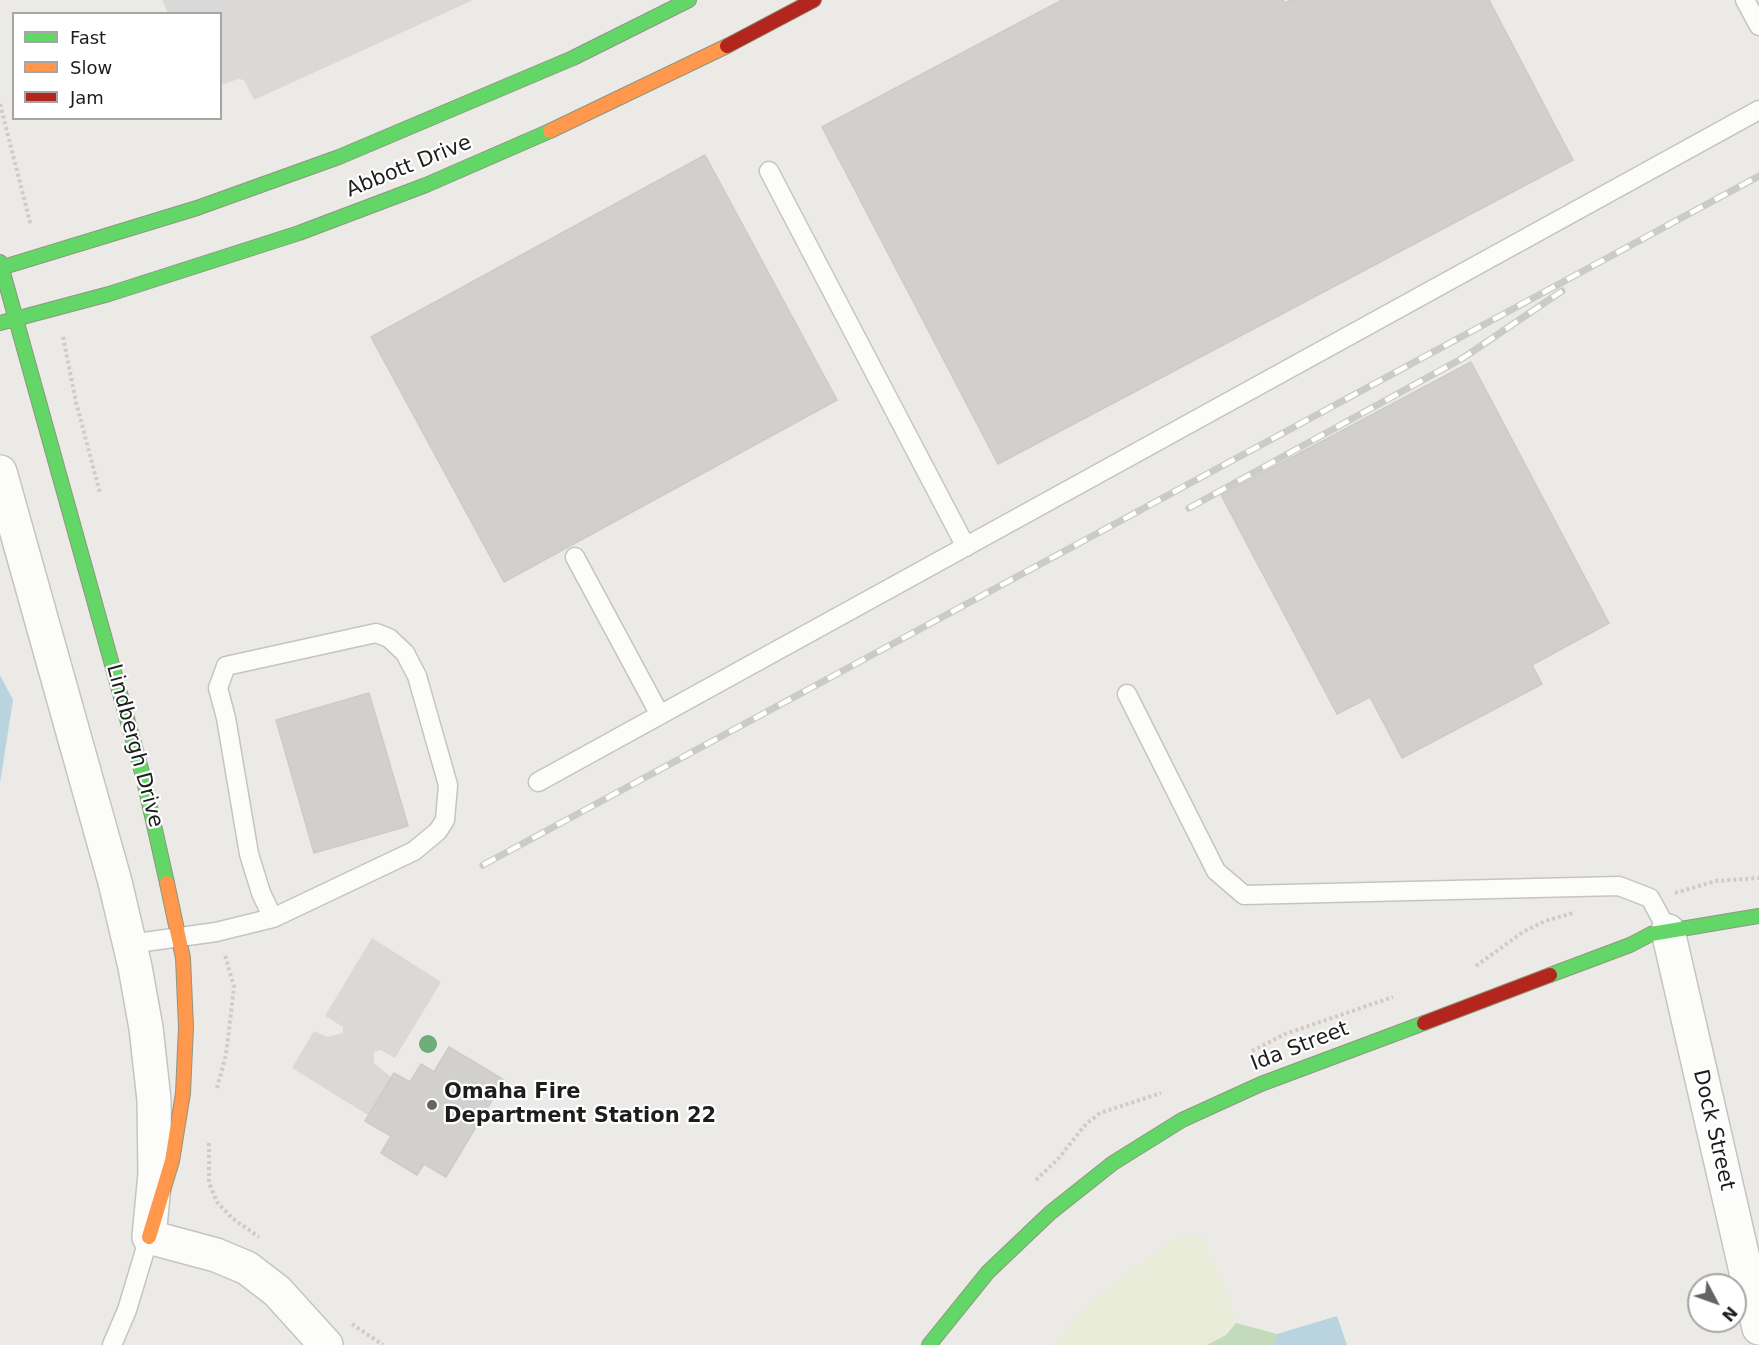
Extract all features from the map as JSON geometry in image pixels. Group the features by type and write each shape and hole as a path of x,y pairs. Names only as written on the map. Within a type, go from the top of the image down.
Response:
{"street":[{"name":"Abbott Drive","path":"0,266 197,208 339,157 573,58 689,0"},
{"name":"Abbott Drive","path":"0,323 108,294 299,233 426,185 570,123 703,58 814,0"},
{"name":"Lindbergh Drive","path":"0,266 143,776 183,958 186,1027 183,1093 172,1161 149,1238"},
{"path":"0,472 130,944 146,1028 154,1100 154,1174 149,1238 216,1255 247,1268 277,1291 315,1341"},
{"name":"Ida Street","path":"929,1345 988,1272 1050,1213 1113,1162 1182,1120 1261,1083 1630,945 1651,934 1759,916"},
{"name":"Dock Street","path":"1668,931 1759,1328"}],"lane":[{"path":"1745,0 1759,26"},
{"path":"538,782 1759,110"},
{"path":"769,171 966,547"},
{"path":"575,557 660,715"},
{"path":"130,944 216,932 273,918 414,851 438,831 445,820 448,785 417,676 405,653 389,638 376,633 226,666 218,688 249,854 261,893 273,918"},
{"path":"1127,694 1216,871 1244,896 1619,886 1650,898 1668,931"},
{"path":"112,1345 127,1310 149,1238"}],"path":[{"path":"0,104 27,212"}],"shaded area":[{"path":"162,0 473,0 254,100 244,80 238,79 222,85 222,12 168,12"},
{"path":"372,938 441,982 395,1058 380,1050 374,1052 374,1063 391,1077 368,1115 292,1068 314,1031 327,1037 343,1033 343,1027 325,1016"}],"green space":[{"path":"1202,1235 1233,1308 1236,1323 1226,1335 1207,1345 1053,1345 1088,1304 1175,1237"},
{"path":"1236,1323 1277,1334 1274,1345 1207,1345 1226,1335"}],"water":[{"path":"0,675 13,700 0,783"},
{"path":"1337,1316 1347,1345 1274,1345 1277,1334"}],"building":[{"path":"1062,0 1283,0 1285,3 1291,0 1489,0 1573,160 998,464 822,127"},
{"path":"705,155 837,400 504,582 371,337"},
{"path":"1471,362 1609,623 1532,665 1542,684 1402,758 1370,697 1337,714 1221,495"},
{"path":"369,693 408,826 314,853 276,720"},
{"name":"Omaha Fire Department Station 22","path":"449,1047 504,1080 446,1177 424,1164 417,1175 381,1153 391,1136 365,1121 394,1073 410,1082 421,1064 434,1072"}],"railway":[{"path":"483,865 1759,176"},
{"path":"1189,508 1463,358 1562,291"}],"traffic: fast":[{"path":"0,268 197,208 339,157 573,58 689,0"},
{"path":"0,323 109,294 299,233 426,185 550,131"},
{"path":"0,262 143,776 167,883"},
{"path":"1550,975 1630,945 1651,934 1759,916"},
{"path":"929,1345 988,1272 1050,1213 1113,1163 1182,1120 1261,1084 1424,1023"}],"traffic: slow":[{"path":"550,131 727,46"},
{"path":"149,1237 172,1161 183,1093 186,1027 183,958 167,883"}],"traffic: jam":[{"path":"727,46 814,0"},
{"path":"1424,1023 1550,975"}],"place":[{"name":"Omaha Fire Department Station 22","path":"432,1105"}]}
